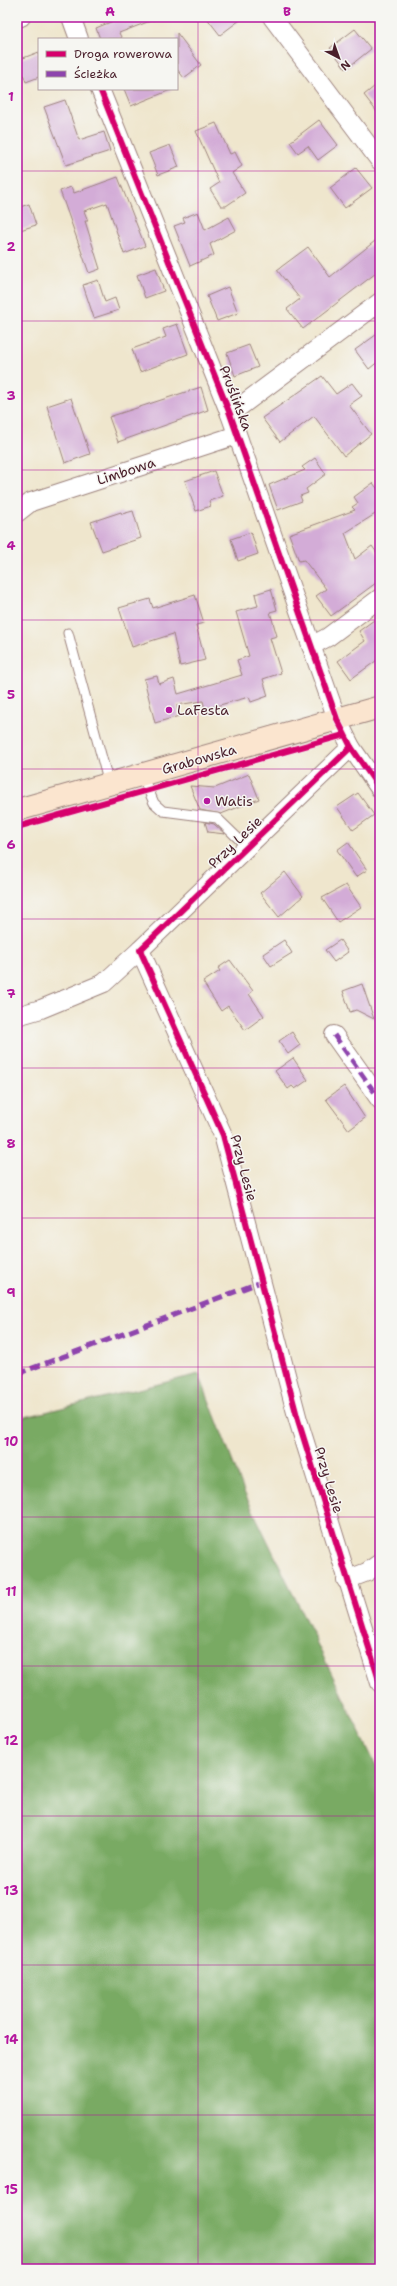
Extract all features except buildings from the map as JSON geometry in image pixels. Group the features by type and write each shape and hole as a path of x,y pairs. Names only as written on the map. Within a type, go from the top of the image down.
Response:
{"street":[{"path":"17,18 21,17"},
{"path":"71,17 80,38"},
{"path":"272,17 380,161"},
{"name":"Pruślińska","path":"100,90 230,414 337,719 351,747 380,789"},
{"path":"230,414 380,302"},
{"name":"Limbowa","path":"17,513 31,502 237,435"},
{"path":"311,646 328,637 380,598"},
{"name":"Grabowska","path":"17,810 380,707"},
{"name":"Przy Lesie","path":"351,747 140,950 223,1135 298,1420 346,1580 380,1683"},
{"path":"17,1016 41,1009 104,983 140,950"},
{"path":"334,1035 380,1100"},
{"path":"346,1580 367,1572 380,1563"}],"lane":[{"path":"68,633 109,784"},
{"path":"142,775 154,803 163,811 217,818 247,847"}],"green space":[{"path":"199,1374 245,1494 380,1774 380,2269 17,2269 17,1419"}],"marked path":[{"path":"334,1035 380,1100"},
{"path":"17,1374 261,1282"}],"cycle path":[{"path":"100,90 230,414 337,719 351,747 380,789"},
{"path":"17,827 344,735"},
{"path":"351,747 140,950 223,1135 298,1420 380,1683"}],"place":[{"name":"LaFesta","path":"169,710"},
{"name":"Watis","path":"207,801"}]}
